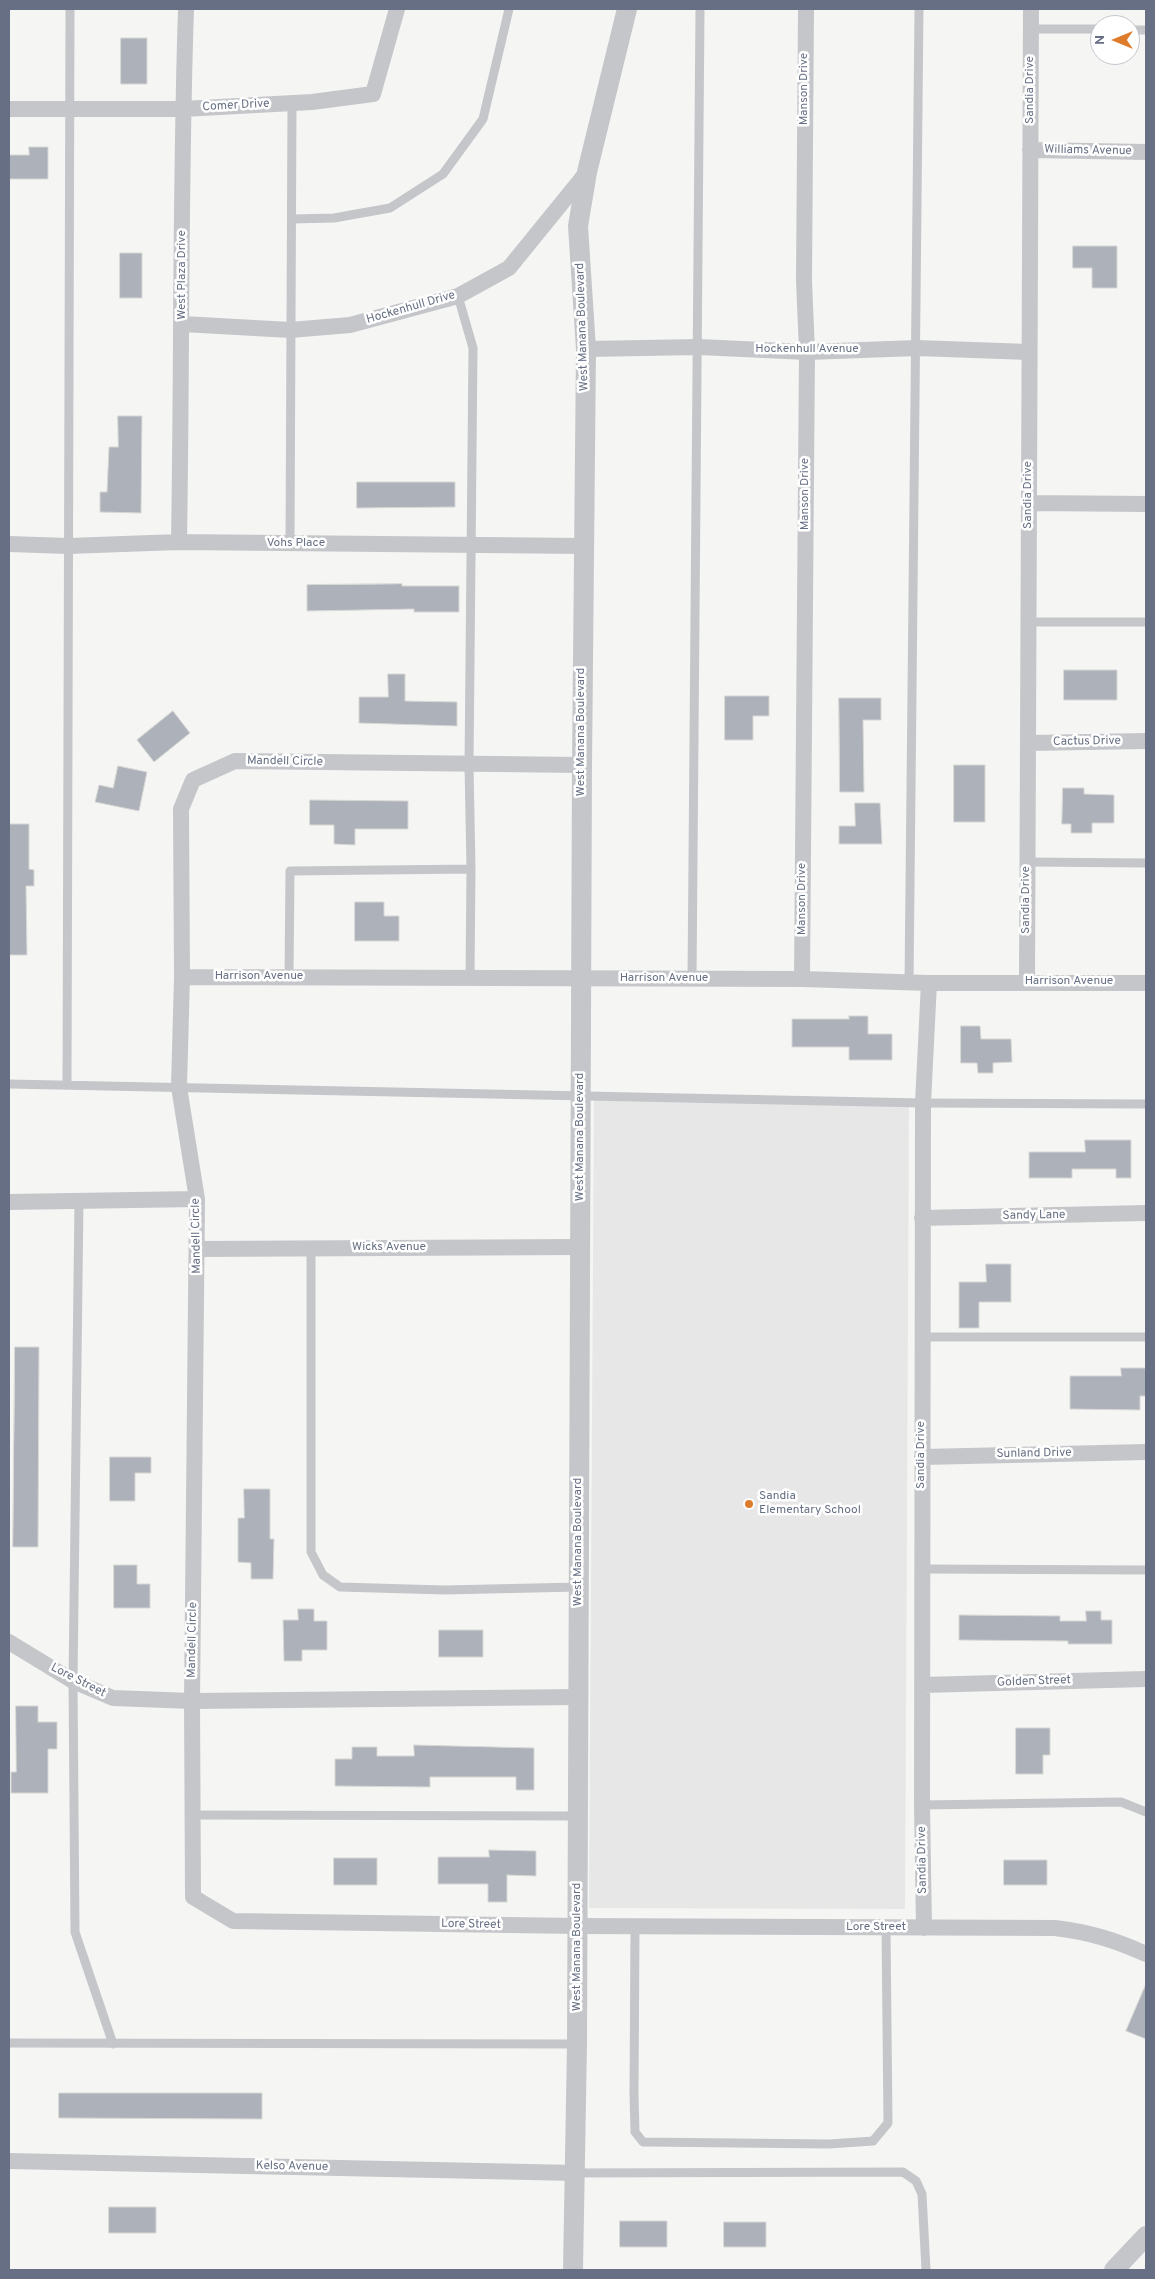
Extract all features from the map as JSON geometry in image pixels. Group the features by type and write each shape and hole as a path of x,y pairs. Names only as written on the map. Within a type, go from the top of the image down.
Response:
{"street":[{"name":"West Plaza Drive","path":"179,542 183,324 183,109 186,9"},
{"name":"Comer Drive","path":"9,109 183,109 312,102 373,94 397,9"},
{"name":"West Manana Boulevard","path":"573,2270 576,2174 578,1926 582,764 586,349 578,226 587,172 627,9"},
{"name":"Manson Drive","path":"802,979 806,9"},
{"name":"Sandia Drive","path":"1027,982 1031,9"},
{"name":"Williams Avenue","path":"1030,150 1146,152"},
{"name":"Hockenhull Drive","path":"183,324 290,330 350,325 458,296 509,268 587,172"},
{"name":"Hockenhull Avenue","path":"586,349 699,347 806,352 916,348 1029,352"},
{"path":"1030,503 1146,504"},
{"name":"Vohs Place","path":"9,544 68,546 179,542 290,544 471,543 584,546"},
{"name":"Cactus Drive","path":"1028,743 1146,740"},
{"name":"Mandell Circle","path":"192,1701 197,1199 179,1087 182,977 181,809 194,780 235,761 469,765 582,764"},
{"name":"Harrison Avenue","path":"182,977 802,979 928,983 1146,983"},
{"name":"Sandia Drive","path":"924,1928 922,1805 922,1218 923,1103 928,983"},
{"path":"9,1202 197,1199"},
{"name":"Sandy Lane","path":"922,1218 1146,1213"},
{"name":"Wicks Avenue","path":"197,1249 581,1247"},
{"name":"Sunland Drive","path":"922,1456 1146,1452"},
{"name":"Lore Street","path":"9,1642 73,1681 113,1698 192,1701 193,1896 233,1922 1055,1928 1083,1931 1110,1938 1146,1954"},
{"name":"Golden Street","path":"922,1685 1146,1679"},
{"path":"192,1701 579,1697"},
{"name":"Kelso Avenue","path":"9,2161 576,2174"},
{"path":"1114,2270 1146,2236"}],"lane":[{"path":"67,1085 70,9"},
{"path":"292,219 334,218 390,208 443,174 483,119 509,9"},
{"path":"692,979 699,347 700,9"},
{"path":"909,982 918,9"},
{"path":"1031,29 1090,29"},
{"path":"290,544 292,102"},
{"path":"458,296 473,348 469,765 471,869 470,977"},
{"path":"1029,622 1146,622"},
{"path":"1027,862 1146,863"},
{"path":"289,977 290,871 471,869"},
{"path":"9,1084 923,1103 1146,1104"},
{"path":"79,1201 73,1681 75,1932 113,2044"},
{"path":"311,1249 311,1552 323,1575 340,1587 444,1590 578,1587"},
{"path":"922,1337 1146,1337"},
{"path":"922,1569 1146,1570"},
{"path":"922,1805 1122,1802 1146,1812"},
{"path":"192,1815 578,1816"},
{"path":"635,1926 635,2132 643,2142 829,2144 873,2141 888,2123 886,1928"},
{"path":"9,2043 577,2044"},
{"path":"576,2174 903,2172 916,2182 922,2194 926,2270"}],"shaded area":[{"name":"Sandia Elementary School","path":"594,1099 909,1100 905,1909 589,1908"}],"building":[{"path":"121,38 147,38 147,84 121,84"},
{"path":"29,147 48,147 48,179 9,179 9,155 29,155"},
{"path":"1073,246 1117,246 1117,288 1092,288 1092,268 1073,268"},
{"path":"120,253 142,253 142,298 120,298"},
{"path":"118,416 142,416 141,513 100,512 100,492 107,492 109,447 118,447"},
{"path":"357,482 455,482 455,507 357,508"},
{"path":"402,584 402,586 459,586 459,612 414,612 414,609 307,611 307,585"},
{"path":"1064,670 1117,670 1117,700 1064,700"},
{"path":"388,674 405,674 405,701 457,702 457,726 359,723 359,697 388,697"},
{"path":"725,696 769,696 769,716 753,716 753,740 725,740"},
{"path":"839,698 881,698 881,720 863,720 864,792 840,792"},
{"path":"173,711 190,733 154,762 137,740"},
{"path":"954,765 985,765 985,822 954,822"},
{"path":"118,766 147,772 139,811 95,802 99,785 113,788"},
{"path":"1063,788 1084,788 1084,794 1114,795 1114,823 1092,823 1092,833 1071,833 1071,824 1062,824"},
{"path":"310,800 408,801 408,829 355,829 355,845 334,844 334,825 310,825"},
{"path":"855,803 880,803 882,844 839,844 839,826 855,826"},
{"path":"9,824 29,824 29,869 34,870 34,886 26,886 27,955 9,955"},
{"path":"355,902 384,902 384,916 399,916 399,941 355,941"},
{"path":"849,1016 868,1016 868,1034 892,1034 892,1060 849,1060 849,1047 792,1047 792,1019 849,1019"},
{"path":"961,1026 980,1026 981,1039 1011,1039 1012,1062 993,1063 993,1073 978,1073 977,1063 961,1063"},
{"path":"1085,1140 1131,1140 1131,1178 1116,1178 1116,1169 1072,1169 1072,1178 1029,1178 1029,1152 1085,1152"},
{"path":"986,1264 1011,1264 1011,1302 979,1302 979,1328 959,1328 959,1282 986,1282"},
{"path":"15,1347 39,1347 38,1547 13,1547"},
{"path":"1121,1368 1146,1368 1146,1396 1140,1396 1140,1410 1070,1409 1070,1376 1121,1376"},
{"path":"110,1457 151,1457 151,1473 135,1473 135,1501 110,1501"},
{"path":"244,1489 270,1489 270,1539 274,1539 273,1579 251,1579 251,1563 238,1562 238,1518 244,1518"},
{"path":"114,1565 137,1565 137,1584 150,1584 150,1608 114,1608"},
{"path":"298,1609 314,1609 314,1621 327,1621 327,1650 302,1650 302,1661 284,1661 283,1620 298,1620"},
{"path":"1086,1611 1101,1611 1101,1620 1112,1620 1112,1644 1068,1644 1068,1641 959,1640 959,1615 1060,1616 1060,1621 1086,1621"},
{"path":"439,1630 483,1630 483,1657 439,1657"},
{"path":"16,1706 38,1706 38,1722 57,1722 57,1749 48,1749 48,1793 11,1793 11,1772 16,1772"},
{"path":"1016,1728 1050,1728 1050,1755 1043,1755 1043,1774 1016,1774"},
{"path":"414,1745 534,1748 534,1790 516,1790 516,1777 430,1777 430,1787 335,1786 335,1759 352,1759 352,1747 377,1747 377,1756 414,1756"},
{"path":"489,1850 536,1851 536,1876 507,1875 507,1902 488,1902 488,1884 438,1884 438,1857 489,1857"},
{"path":"334,1858 377,1858 377,1885 334,1885"},
{"path":"1004,1860 1047,1860 1047,1885 1004,1885"},
{"path":"1146,1984 1146,2039 1126,2031"},
{"path":"59,2093 262,2093 262,2119 59,2118"},
{"path":"109,2207 156,2207 156,2233 109,2233"},
{"path":"620,2221 667,2221 667,2247 620,2247"},
{"path":"724,2222 766,2222 766,2247 724,2247"}],"place":[{"name":"Sandia Elementary School","path":"749,1504"}]}
